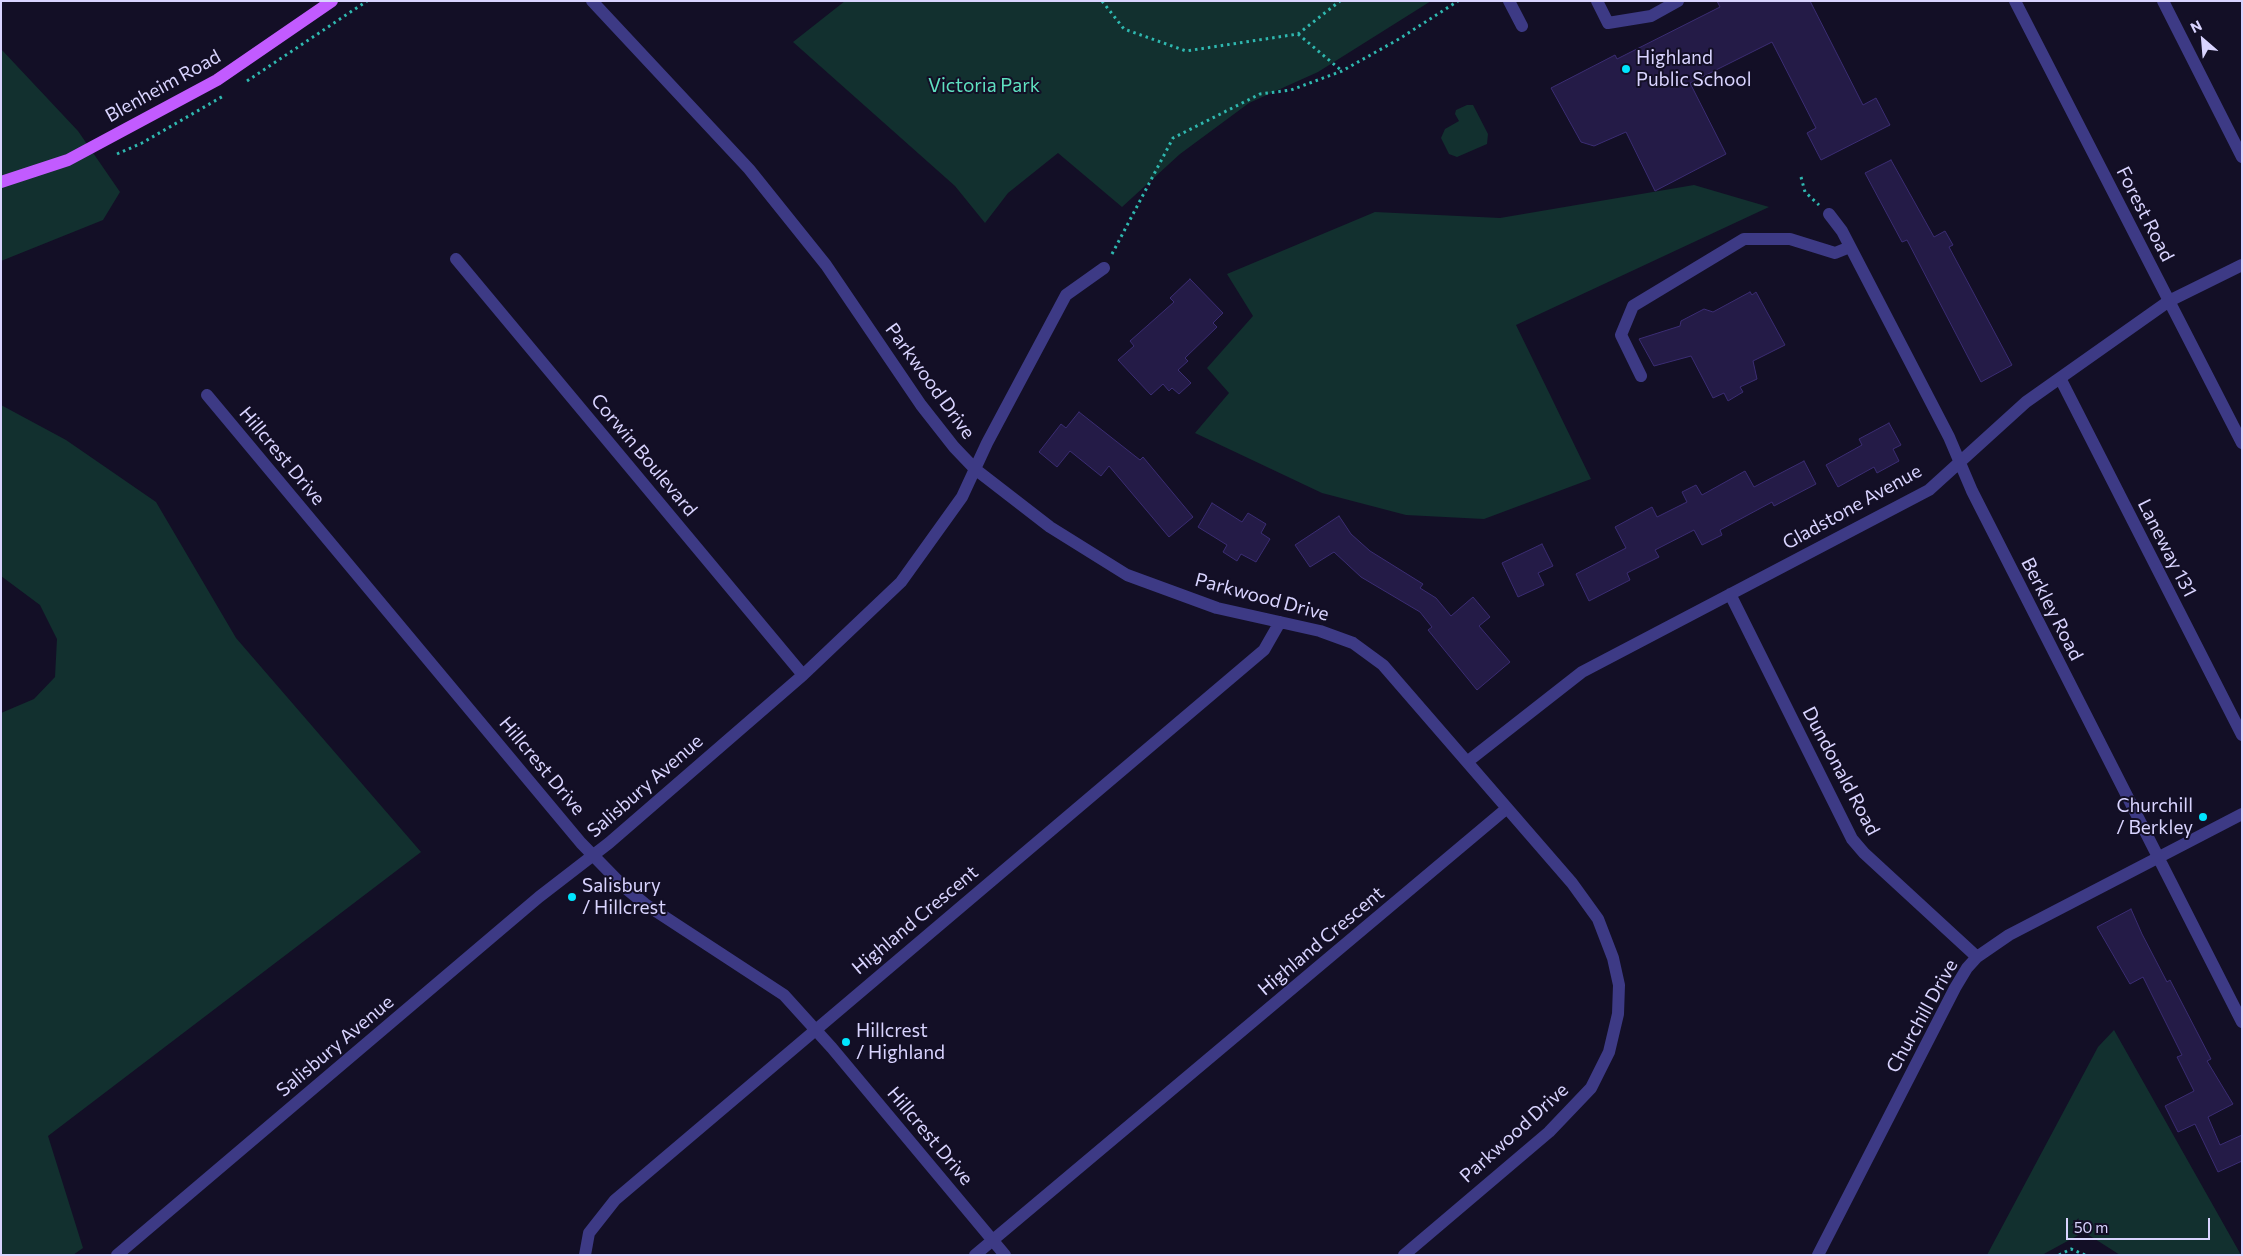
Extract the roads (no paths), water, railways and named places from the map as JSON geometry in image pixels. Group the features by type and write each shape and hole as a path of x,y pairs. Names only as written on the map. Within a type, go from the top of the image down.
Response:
{"main road":[{"name":"Blenheim Road","path":"1,182 68,160 217,80 332,1"}],"street":[{"name":"Parkwood Drive","path":"592,1 749,168 826,265 921,405 975,470 1050,527 1127,575 1218,608 1320,631 1353,643 1383,665 1572,883 1598,919 1613,958 1619,985 1618,1014 1608,1052 1591,1088 1548,1132 1404,1255"},
{"path":"1509,1 1522,26"},
{"path":"1597,1 1608,23 1651,16 1678,1"},
{"name":"Forest Road","path":"2015,1 2242,443"},
{"path":"2163,1 2242,157"},
{"name":"Berkley Road","path":"1829,214 1842,231 2157,858 2242,1022"},
{"path":"1641,376 1621,335 1633,306 1744,239 1790,239 1836,253 1850,247"},
{"name":"Corwin Boulevard","path":"456,260 803,675"},
{"name":"Gladstone Avenue","path":"1466,762 1582,672 1929,490 1960,463 1979,442 2026,402 2169,302 2242,265"},
{"name":"Salisbury Avenue","path":"117,1255 540,897 593,855 803,675 901,582 962,497 1066,295 1104,268"},
{"name":"Laneway 131","path":"2060,378 2242,735"},
{"name":"Hillcrest Drive","path":"206,395 593,855 623,886 645,904 784,995 815,1029 1005,1255"},
{"name":"Dundonald Road","path":"1730,594 1852,839 1864,853 1977,956"},
{"name":"Highland Crescent","path":"585,1255 590,1233 615,1200 1264,650 1280,622"},
{"name":"Highland Crescent","path":"976,1255 1506,809"},
{"name":"Churchill Drive","path":"1818,1255 1954,988 1977,956 2010,935 2242,814"}],"place":[{"name":"Highland Public School","path":"1626,69"},
{"name":"Churchill / Berkley","path":"2203,817"},
{"name":"Salisbury / Hillcrest","path":"572,897"},
{"name":"Hillcrest / Highland","path":"846,1042"}],"park label":[{"name":"Victoria Park","path":"984,86"}]}
